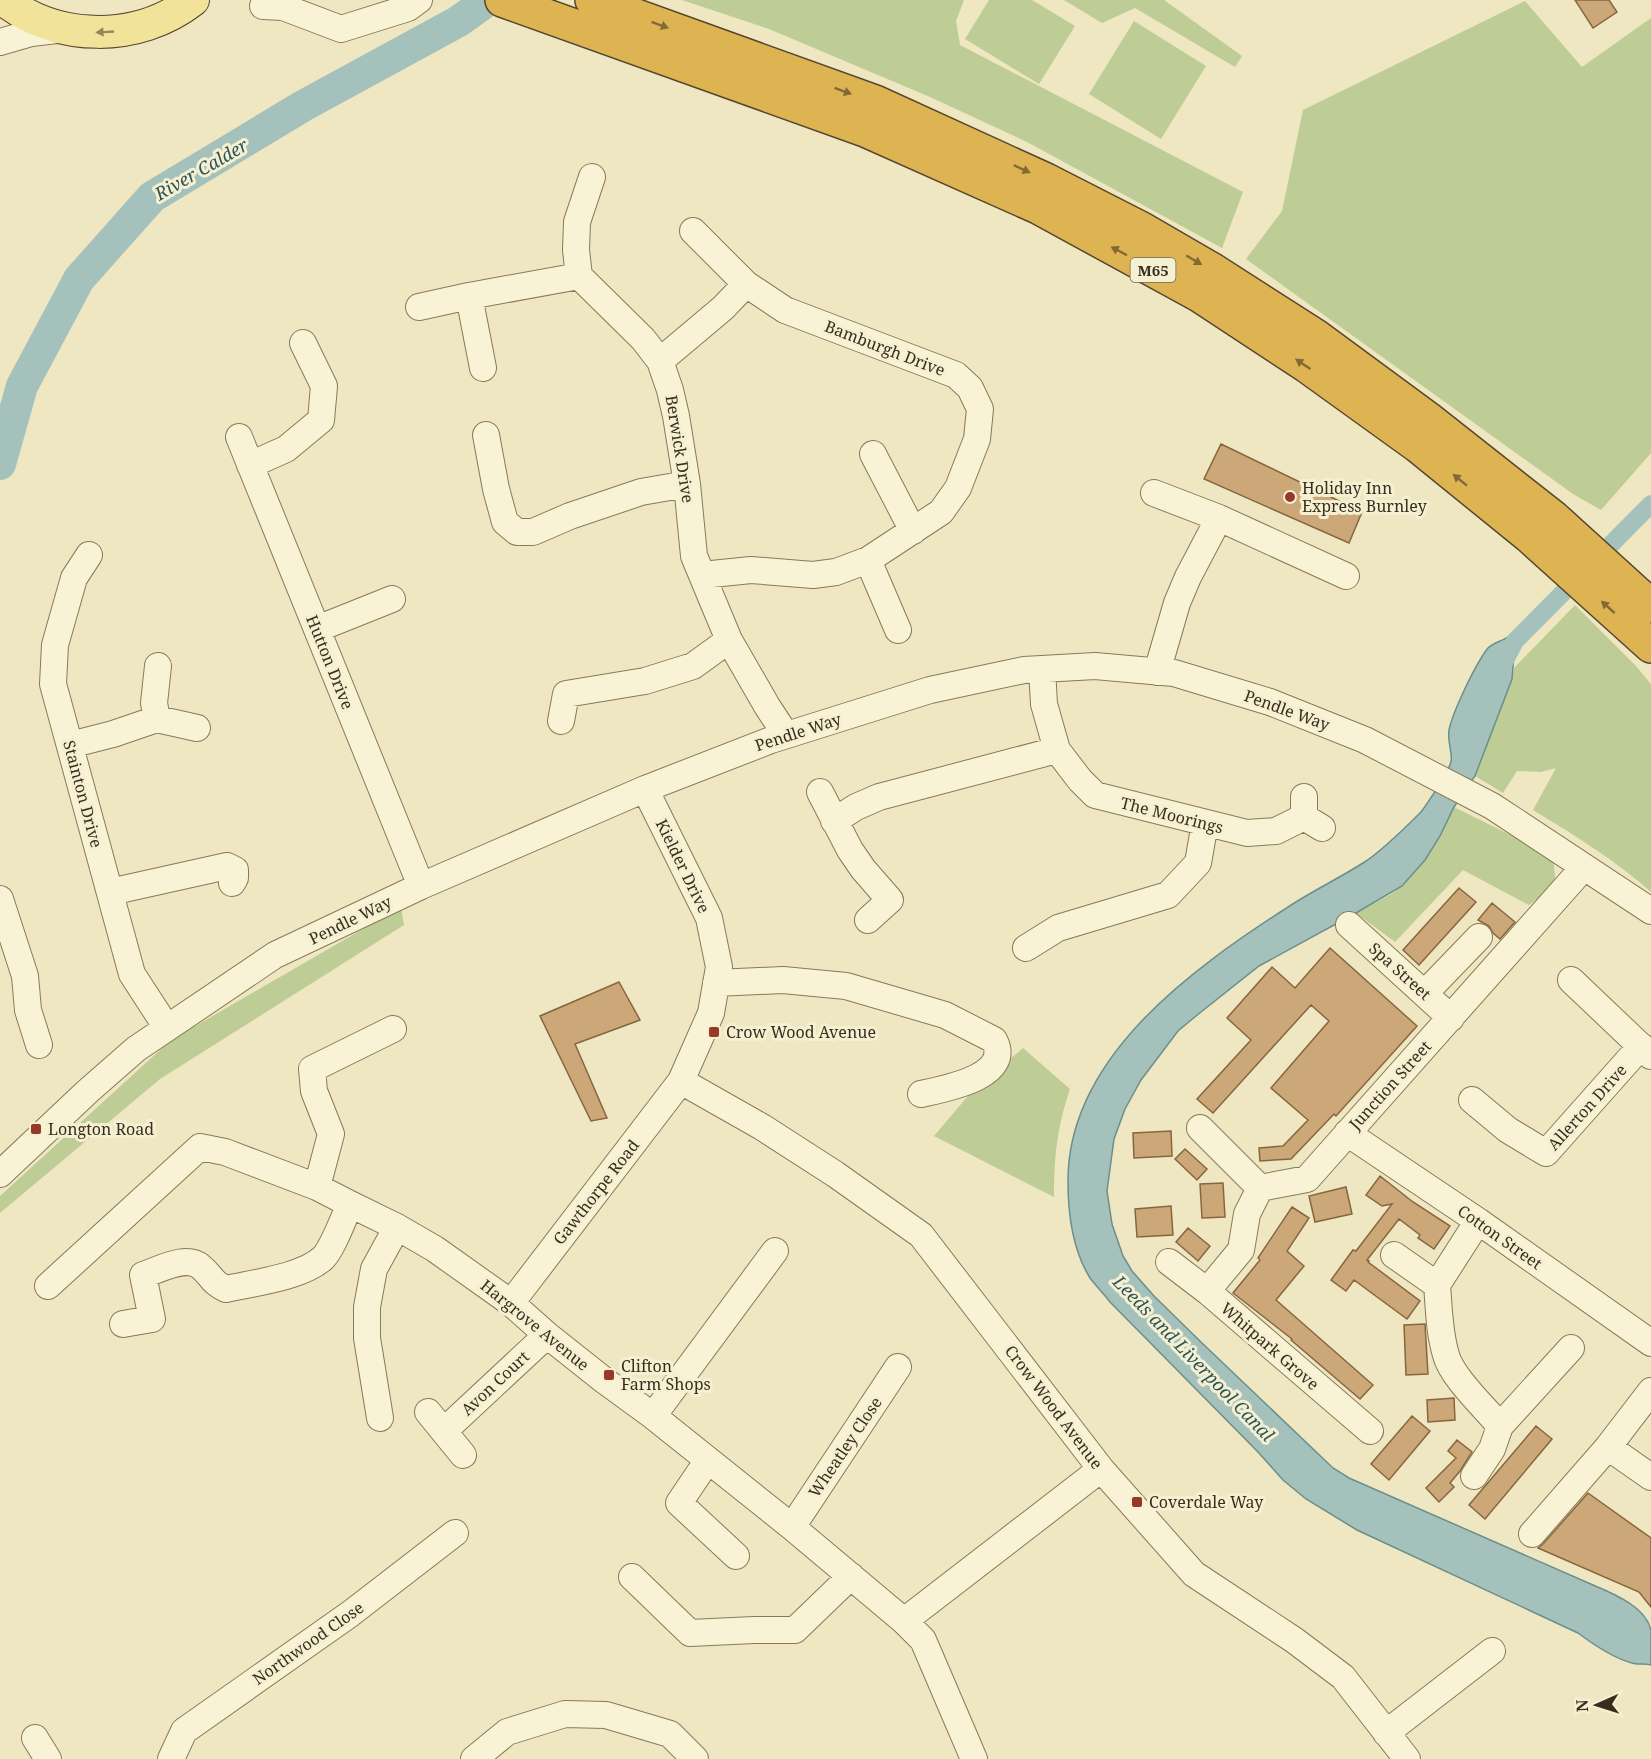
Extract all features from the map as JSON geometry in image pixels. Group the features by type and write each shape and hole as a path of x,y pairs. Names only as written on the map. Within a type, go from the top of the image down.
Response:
{"highway":[{"name":"M65","path":"502,0 592,10 875,102 1046,180 1142,230 1211,269 1317,337 1427,418 1554,518 1651,606"},
{"name":"M65","path":"592,10 1038,207 1199,295 1306,366 1418,446 1529,536 1651,646"}],"main road":[{"path":"4,0 27,16 43,23 88,32 110,32 136,28 162,20 193,0"}],"street":[{"path":"263,6 284,7 341,29 408,8 419,0"},
{"path":"0,42 31,33 65,29"},
{"path":"419,307 579,276 576,250 577,222 592,177"},
{"name":"Bamburgh Drive","path":"693,231 746,284 784,310 956,375 970,388 980,409 977,439 958,488 941,512 868,561 836,572 813,575 752,570 702,575"},
{"name":"Berwick Drive","path":"579,276 643,339 660,362 676,416 687,484 694,556 729,640 786,735"},
{"path":"660,362 723,308 746,284"},
{"path":"469,296 483,368"},
{"path":"250,465 286,448 321,420 324,386 303,343"},
{"path":"486,435 505,522 517,532 534,532 570,516 641,492 687,484"},
{"name":"Hutton Drive","path":"239,437 421,886"},
{"path":"873,454 913,531"},
{"path":"1154,493 1219,518 1346,576"},
{"path":"1157,672 1177,603 1219,518"},
{"name":"Stainton Drive","path":"89,555 74,578 55,645 53,684 132,974 167,1028"},
{"path":"868,561 898,630"},
{"path":"317,629 392,599"},
{"path":"561,721 566,694 645,681 693,666 729,640"},
{"path":"157,719 154,703 158,666"},
{"name":"Pendle Way","path":"0,1174 136,1049 275,956 421,886 645,789 786,735 930,690 1023,670 1095,666 1174,673 1270,702 1365,741 1492,806 1651,911"},
{"name":"The Moorings","path":"1042,669 1044,704 1058,750 1080,780 1095,795 1247,833 1276,831 1310,814"},
{"path":"70,745 157,719 197,728"},
{"path":"834,821 856,807 879,797 1058,750"},
{"name":"Kielder Drive","path":"645,789 709,918 719,967 711,1013 681,1081"},
{"path":"820,792 850,850 863,869 897,907 868,920"},
{"path":"1026,948 1058,928 1168,895 1198,863 1205,823"},
{"path":"110,892 227,866 235,870 232,883"},
{"name":"Junction Street","path":"1260,1188 1308,1179 1584,867"},
{"path":"0,899 25,976 28,1010 39,1046"},
{"name":"Spa Street","path":"1349,925 1451,1018"},
{"path":"1425,993 1479,937"},
{"path":"716,982 783,980 846,986 945,1015 994,1040 998,1047 998,1056 989,1068 976,1078 956,1086 921,1094"},
{"name":"Allerton Drive","path":"1472,1100 1508,1130 1546,1153 1646,1051 1571,980"},
{"path":"317,1187 331,1134 314,1091 312,1068 393,1029"},
{"name":"Gawthorpe Road","path":"510,1303 681,1081"},
{"name":"Crow Wood Avenue","path":"681,1081 836,1173 921,1235 1101,1468 1194,1574 1294,1640 1343,1677 1407,1759"},
{"path":"1200,1128 1260,1188 1247,1214 1241,1250 1207,1291"},
{"name":"Cotton Street","path":"1347,1133 1478,1221 1651,1344"},
{"name":"Hargrove Avenue","path":"48,1286 200,1147 225,1152 317,1187 397,1227 435,1249 510,1303 547,1335 792,1527 904,1621 923,1640 974,1759"},
{"path":"123,1324 152,1319 143,1275 182,1263 192,1262 202,1268 217,1285 226,1289 292,1274 311,1267 325,1257 350,1203"},
{"path":"1478,1221 1437,1285 1439,1314 1446,1357 1459,1379 1500,1426"},
{"path":"380,1418 368,1338 367,1307 374,1269 397,1227"},
{"path":"653,1416 775,1251"},
{"path":"1394,1255 1437,1285"},
{"name":"Whitpark Grove","path":"1169,1262 1207,1291 1370,1431"},
{"name":"Avon Court","path":"463,1455 436,1422 547,1335"},
{"path":"1474,1476 1492,1449 1500,1426 1571,1348"},
{"name":"Wheatley Close","path":"792,1527 898,1367"},
{"path":"1532,1534 1648,1402"},
{"path":"1608,1446 1651,1477"},
{"path":"708,1460 679,1503 736,1556"},
{"path":"904,1621 1101,1468"},
{"name":"Northwood Close","path":"171,1759 184,1731 350,1614 455,1533"},
{"path":"632,1577 690,1633 795,1630 851,1576"},
{"path":"1386,1732 1492,1651"},
{"path":"474,1759 507,1732 565,1714 606,1715 670,1734 695,1759"}],"green space":[{"path":"682,0 964,0 956,21 960,45 1243,192 1222,248 1027,142 930,97 769,29"},
{"path":"989,0 1032,0 1075,26 1039,84 965,39"},
{"path":"1064,0 1164,0 1242,56 1235,67 1135,8 1102,23"},
{"path":"1525,1 1582,67 1651,18 1651,453 1601,510 1573,494 1246,259 1282,211 1303,110"},
{"path":"1134,21 1206,66 1161,139 1089,94"},
{"path":"1575,605 1651,684 1651,892 1579,838 1533,810 1556,768 1541,772 1517,771 1503,793 1475,776 1512,679 1514,668"},
{"path":"1454,807 1553,856 1556,886 1529,905 1463,870 1395,942 1356,913 1381,900 1412,876 1432,848"},
{"path":"401,907 404,925 160,1079 0,1213 0,1196 171,1040"},
{"path":"1023,1048 1070,1089 1057,1143 1054,1197 934,1136 973,1090"}],"water":[{"path":"1508,637 1515,641 1512,679 1475,776 1454,807 1425,860 1402,886 1259,966 1178,1031 1141,1080 1125,1109 1114,1139 1107,1191 1112,1224 1123,1256 1132,1271 1154,1296 1333,1468 1349,1478 1601,1588 1628,1602 1648,1622 1651,1631 1651,1665 1634,1664 1618,1658 1578,1633 1357,1530 1306,1499 1283,1480 1110,1302 1084,1267 1075,1244 1070,1219 1068,1182 1073,1137 1088,1095 1112,1057 1141,1022 1175,989 1249,933 1370,858 1421,812 1450,765 1449,730 1471,676 1488,648"}],"building":[{"path":"1575,0 1609,0 1617,12 1593,28"},
{"path":"1221,444 1362,512 1349,543 1204,479"},
{"path":"1459,888 1476,902 1419,965 1403,950"},
{"path":"1492,903 1515,922 1500,939 1489,926 1478,920"},
{"path":"1330,948 1417,1026 1336,1116 1334,1114 1291,1159 1260,1161 1259,1148 1283,1146 1308,1120 1271,1088 1329,1021 1311,1005 1213,1113 1197,1099 1251,1040 1227,1018 1272,967 1295,988"},
{"path":"619,982 640,1020 575,1044 607,1118 591,1121 540,1016"},
{"path":"1171,1131 1172,1156 1134,1158 1133,1133"},
{"path":"1185,1149 1207,1169 1197,1180 1175,1159"},
{"path":"1380,1176 1413,1202 1450,1226 1434,1249 1418,1238 1420,1235 1399,1219 1367,1260 1420,1301 1407,1319 1354,1280 1346,1291 1331,1280 1392,1204 1382,1206 1366,1195"},
{"path":"1223,1183 1225,1217 1202,1218 1200,1184"},
{"path":"1346,1187 1352,1214 1315,1222 1309,1196"},
{"path":"1171,1206 1173,1235 1137,1237 1135,1209"},
{"path":"1292,1207 1309,1218 1287,1251 1304,1266 1276,1300 1373,1385 1360,1399 1292,1339 1233,1293 1260,1260 1258,1258"},
{"path":"1188,1228 1210,1246 1198,1261 1176,1242"},
{"path":"1425,1324 1428,1374 1406,1375 1404,1325"},
{"path":"1454,1398 1455,1420 1428,1422 1427,1400"},
{"path":"1412,1416 1430,1431 1389,1480 1371,1464"},
{"path":"1536,1426 1552,1439 1485,1519 1469,1505"},
{"path":"1457,1440 1472,1452 1450,1483 1454,1487 1439,1502 1426,1488 1456,1458 1448,1451"},
{"path":"1588,1493 1651,1538 1651,1607 1639,1592 1538,1548"}],"waterway":[{"name":"River Calder","path":"0,464 22,386 79,279 152,197 303,106 459,21 488,0"},
{"name":"Leeds and Liverpool Canal","path":"1504,662 1515,641 1651,504"}],"place":[{"name":"Holiday Inn Express Burnley","path":"1290,497"},
{"name":"Crow Wood Avenue","path":"714,1032"},
{"name":"Longton Road","path":"36,1129"},
{"name":"Clifton Farm Shops","path":"609,1375"},
{"name":"Coverdale Way","path":"1137,1502"}]}
